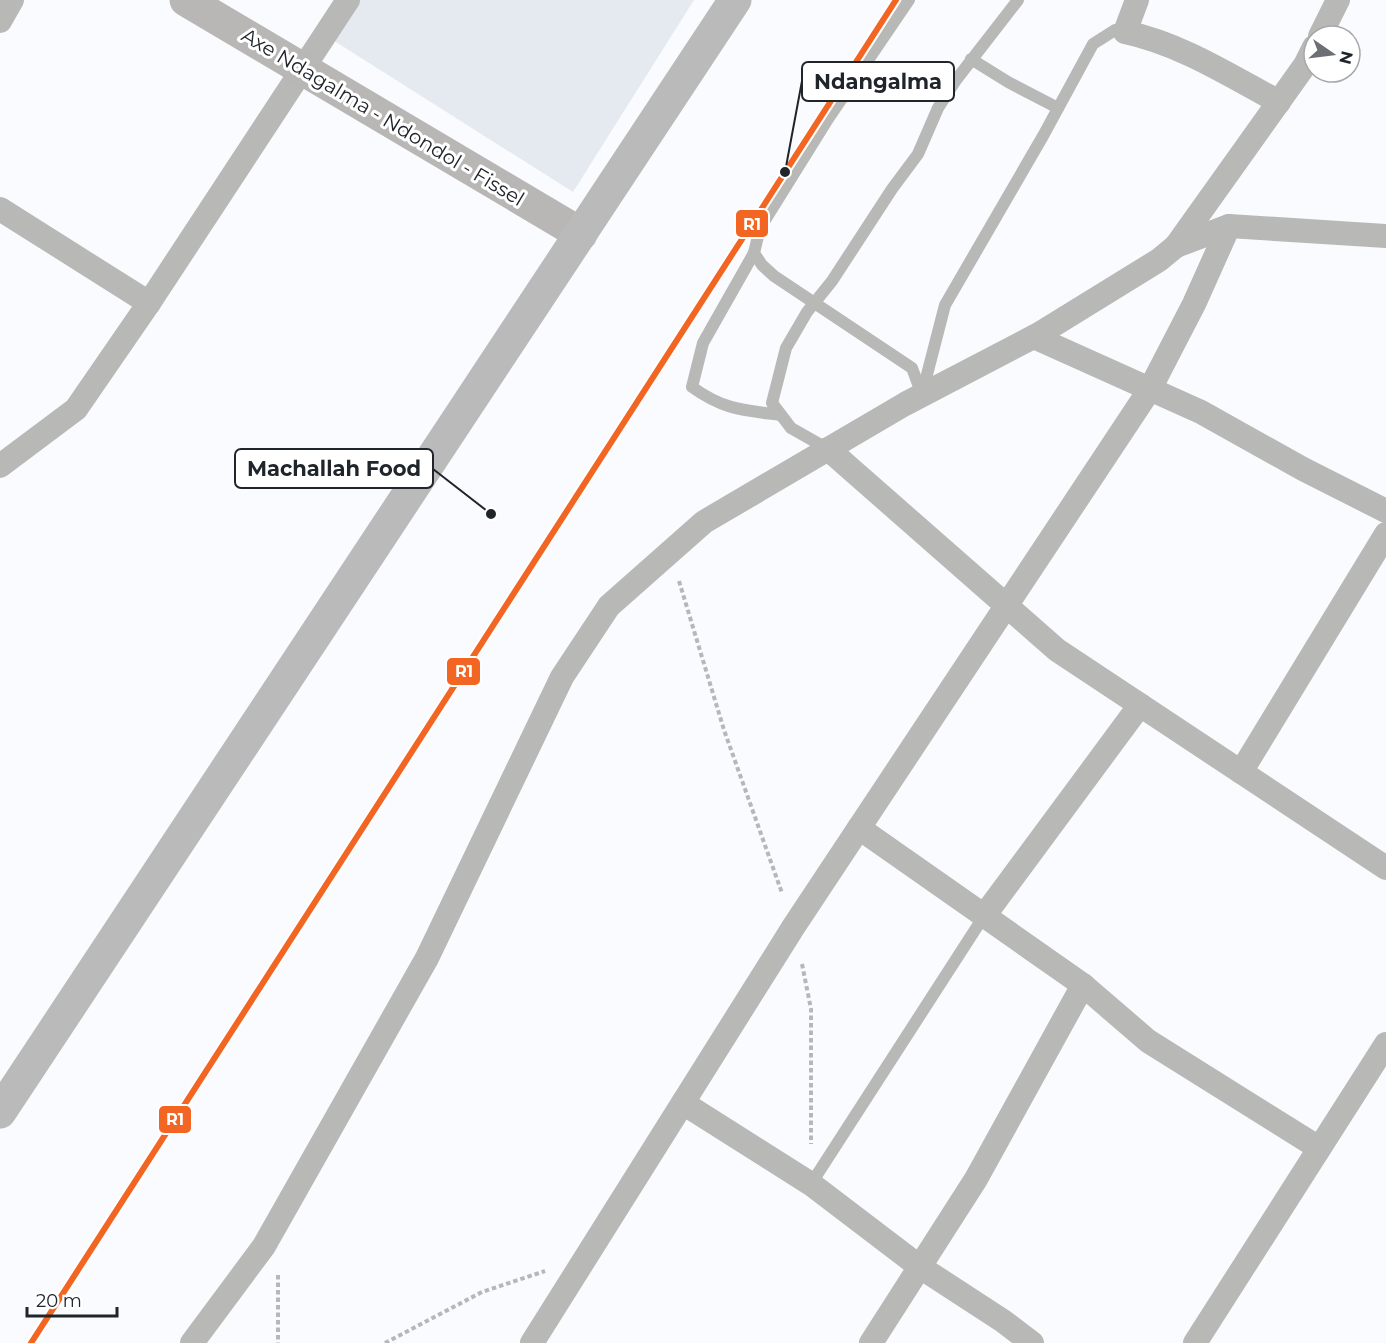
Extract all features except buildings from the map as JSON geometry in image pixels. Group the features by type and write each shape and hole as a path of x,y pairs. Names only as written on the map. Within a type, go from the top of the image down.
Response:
{"main road":[{"name":"Axe Ndagalma - Ndondol - Fissel","path":"186,0 581,234"},
{"path":"0,1112 735,0"}],"street":[{"path":"0,21 12,0"},
{"path":"4,458 76,410 304,70 348,0"},
{"path":"1137,0 1125,32 1180,49 1279,102"},
{"path":"1326,24 1338,0"},
{"path":"192,1343 264,1246 427,958 562,677 609,606 704,522 922,395 1034,337 1159,260 1176,246 1302,70"},
{"path":"0,209 149,303"},
{"path":"1176,246 1229,226 1386,236"},
{"path":"532,1343 794,926 1150,389 1194,304 1229,226"},
{"path":"1034,337 1201,412 1303,469 1386,511"},
{"path":"828,449 1057,650 1386,868"},
{"path":"1241,772 1386,534"},
{"path":"984,916 1140,705"},
{"path":"859,828 1083,985 1148,1041 1319,1148"},
{"path":"871,1343 976,1179 1083,985"},
{"path":"1195,1343 1386,1044"},
{"path":"682,1103 811,1184 920,1267 1003,1321 1032,1343"}],"lane":[{"path":"781,415 731,408 707,398 692,387 703,343 754,253 760,228 826,122 909,0"},
{"path":"828,449 791,428 772,403 786,348 814,303 832,281 892,189 918,154 938,108 970,59 1018,0"},
{"path":"922,395 945,304 1094,44 1115,30 1125,32"},
{"path":"970,59 1058,108"},
{"path":"754,253 762,266 774,276 912,368 922,395"},
{"path":"811,1184 984,916"}],"path":[{"path":"669,552 724,730 794,926 811,1009 811,1184"},
{"path":"278,1221 278,1343"},
{"path":"385,1343 482,1292 585,1258"}],"shaded area":[{"path":"336,0 694,0 573,192 317,30"}],"transit line":[{"name":"R1","path":"31,1343 896,0"}],"place":[{"name":"Ndangalma","path":"785,172"},
{"name":"Machallah Food","path":"491,514"}]}
